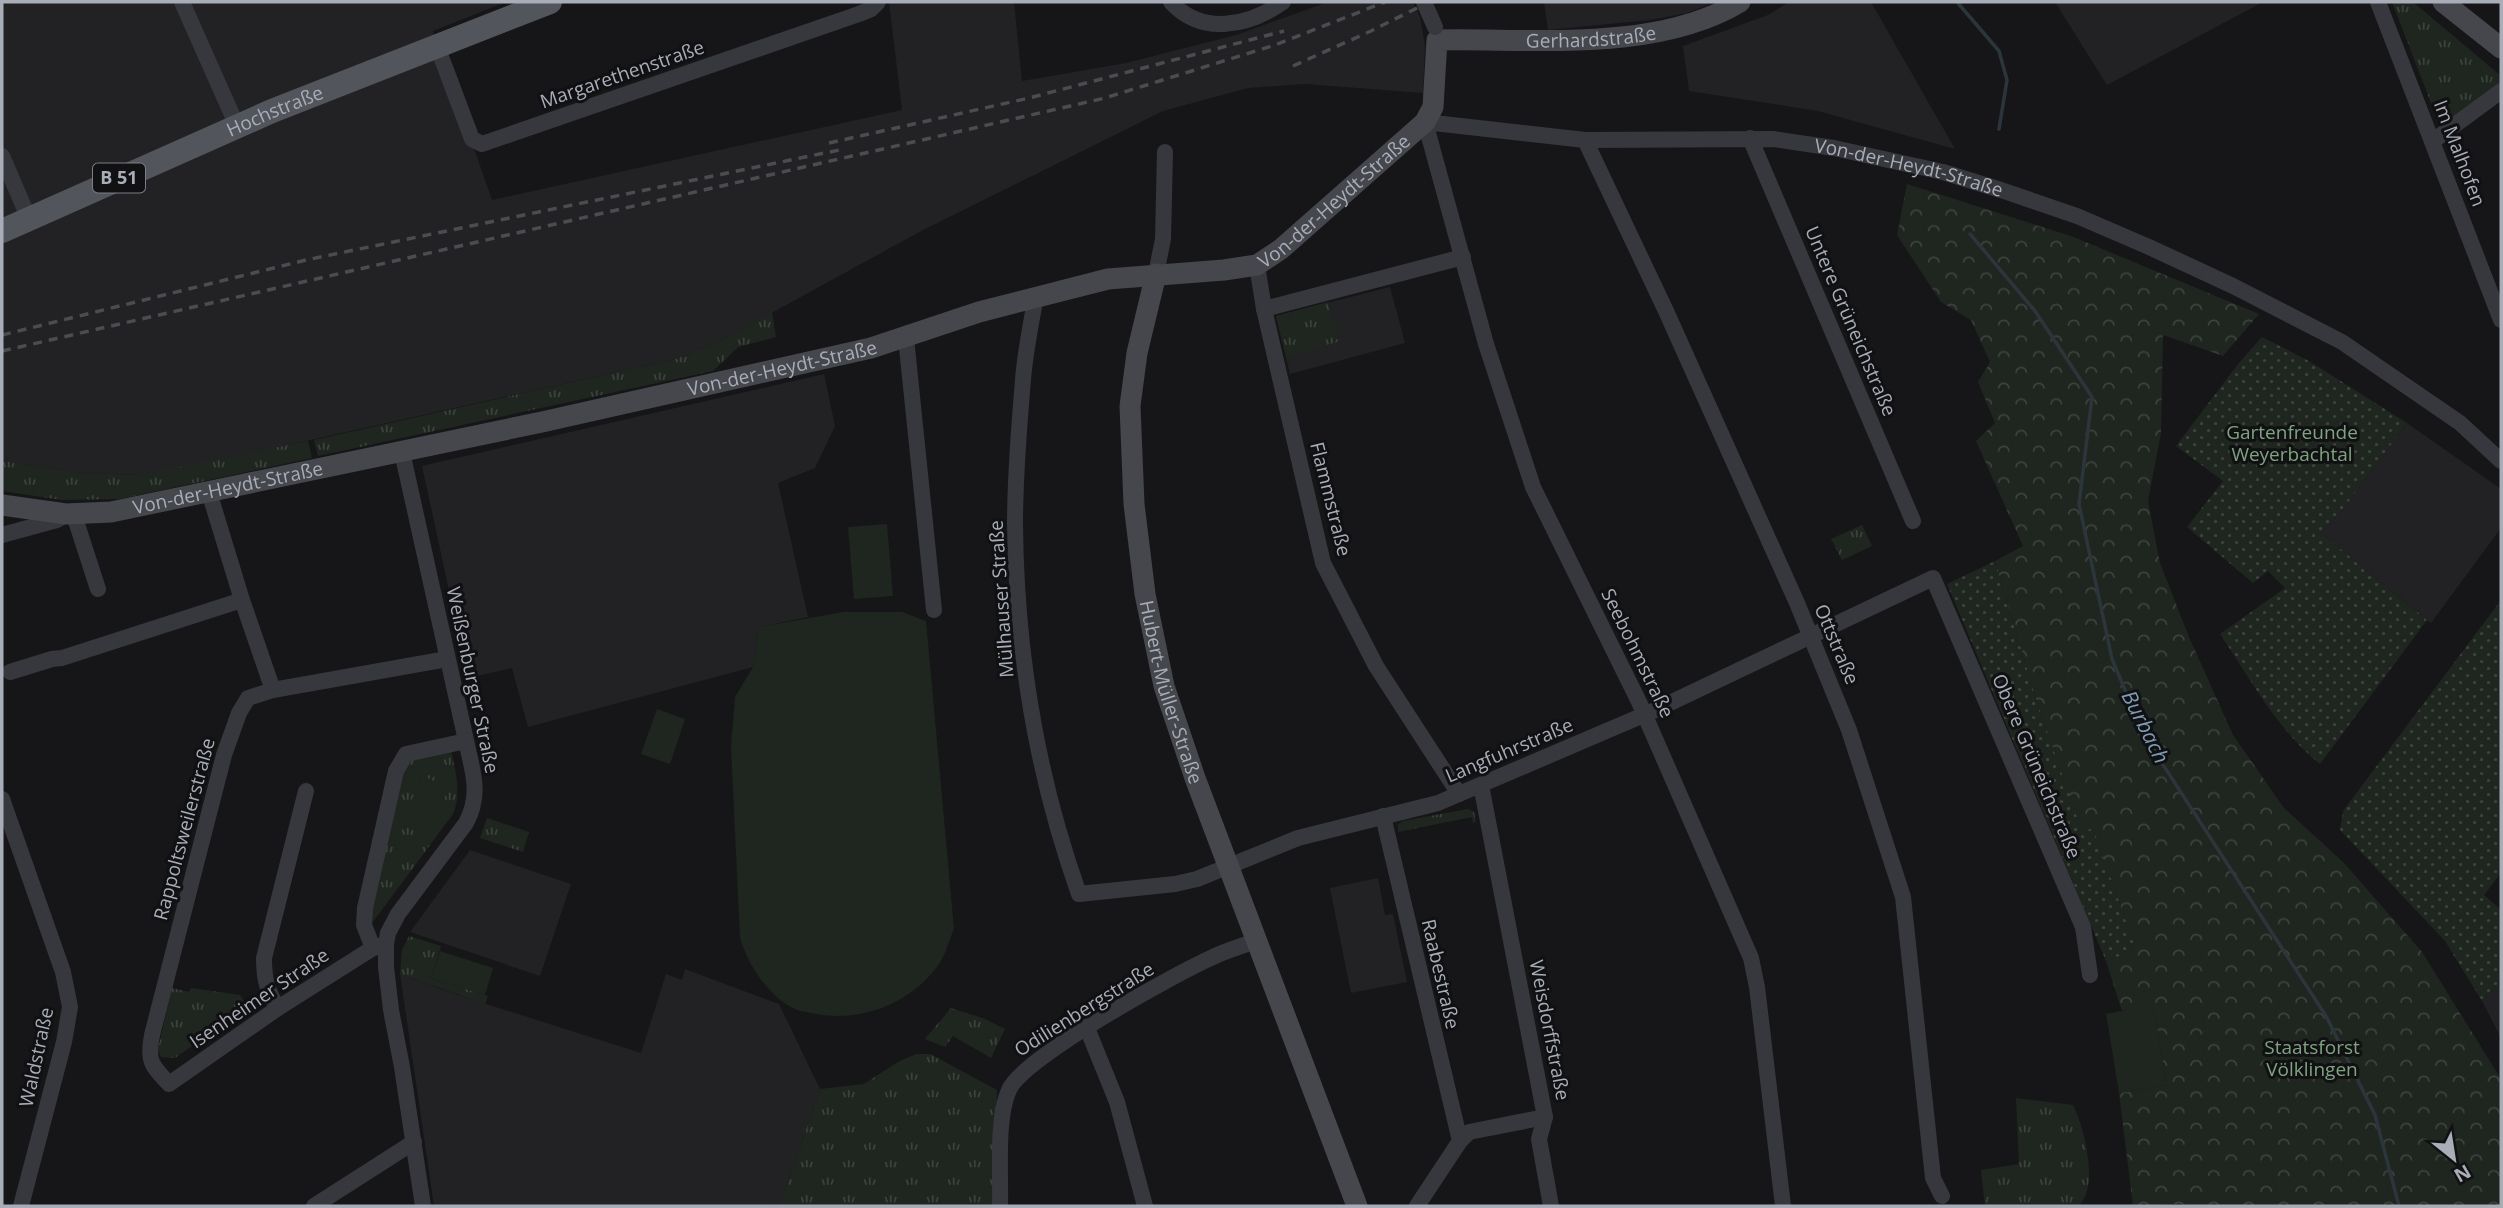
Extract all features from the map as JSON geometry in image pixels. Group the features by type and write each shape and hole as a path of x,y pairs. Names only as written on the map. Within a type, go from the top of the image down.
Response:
{"main road":[{"name":"Hochstraße","path":"2,231 237,126 550,2"},
{"name":"Gerhardstraße","path":"1436,34 1542,40 1621,37 1685,25 1740,2"},
{"path":"2443,2 2498,38"},
{"path":"1425,122 1431,114 1434,100 1436,34"},
{"name":"Von-der-Heydt-Straße","path":"2,505 70,515 111,512 738,379 906,338 979,312 1108,279 1257,265 1288,243 1425,122"},
{"name":"Hubert-Müller-Straße","path":"1156,274 1137,353 1130,405 1134,504 1145,594 1164,687 1195,778 1357,1206"}],"street":[{"path":"182,2 237,126"},
{"name":"Margarethenstraße","path":"437,46 472,139 482,144 859,14 877,2"},
{"path":"1171,2 1187,15 1209,23 1235,24 1259,8 1283,2"},
{"path":"1424,2 1436,34"},
{"name":"Im Malhofen","path":"2378,2 2501,320"},
{"path":"2433,141 2501,91"},
{"name":"Von-der-Heydt-Straße","path":"1425,122 1585,140 1773,138 1943,172 2077,216 2233,286 2342,342 2460,423 2501,461"},
{"name":"Seebohmstraße","path":"1425,122 1486,344 1533,487 1645,715 1751,958 1783,1206"},
{"name":"Untere Grüneichstraße","path":"1750,138 1913,521"},
{"name":"Ottstraße","path":"1585,140 1670,321 1812,637 1849,730 1903,897 1933,1178 1942,1196"},
{"name":"Hubert-Müller-Straße","path":"1156,274 1163,239 1166,152"},
{"path":"2,156 29,219"},
{"path":"1264,309 1463,257"},
{"name":"Flammstraße","path":"1257,265 1264,309 1323,563 1376,666 1459,794"},
{"name":"Mülhauser Straße","path":"1036,296 1023,378 1016,523 1019,611 1029,697 1045,775 1061,840 1079,894"},
{"path":"906,338 933,610"},
{"name":"Weißenburger Straße","path":"402,452 475,781 473,809 458,835 398,914 380,946 386,967 423,1206"},
{"path":"209,492 273,690 447,659"},
{"path":"70,515 98,589"},
{"name":"Von-der-Heydt-Straße","path":"2,536 70,515"},
{"name":"Langfuhrstraße","path":"1079,894 1175,884 1197,879 1298,838 1438,803 1645,715 1933,578"},
{"name":"Obere Grüneichstraße","path":"1933,578 2083,926 2090,975"},
{"path":"10,672 242,600"},
{"name":"Rappoltsweilerstraße","path":"170,1084 151,1063 148,1054 224,755 239,713 248,698 273,690"},
{"path":"380,946 364,925 365,908 396,771 406,754 466,741"},
{"name":"Weisdorffstraße","path":"1460,1141 1478,1128 1545,1117 1481,785"},
{"path":"278,1008 266,984 264,958 306,791"},
{"name":"Waldstraße","path":"2,799 63,972 70,1007 64,1042 21,1206"},
{"name":"Raabestraße","path":"1383,816 1460,1141"},
{"name":"Odilienbergstraße","path":"1000,1206 1003,1109 1009,1088 1019,1075 1087,1028 1181,973 1214,956 1258,940"},
{"name":"Isenheimer Straße","path":"170,1084 278,1008 380,946"},
{"path":"1087,1028 1117,1102 1144,1206"},
{"path":"1545,1117 1539,1139 1550,1206"},
{"path":"1417,1206 1460,1141"},
{"path":"314,1206 414,1142"}],"shaded area":[{"path":"2,2 506,2 433,31 492,200 902,110 889,2 1014,2 1022,81 1126,63 1236,35 1328,2 1413,2 1420,17 1425,46 1423,93 1305,84 1248,88 1163,111 923,230 724,339 676,359 179,469 139,475 82,473 2,461"},
{"path":"1544,2 1715,2 1687,13 1650,20 1548,30"},
{"path":"1789,2 1871,2 1955,149 1818,111 1689,91 1683,46 1768,15"},
{"path":"2055,2 2263,2 2107,85"},
{"path":"1390,287 1405,343 1290,374 1276,316"},
{"path":"824,374 835,426 815,468 778,483 808,617 759,627 753,667 528,727 512,668 468,678 422,466"},
{"path":"2407,423 2501,489 2501,528 2431,623 2321,533 2343,509"},
{"path":"470,850 571,884 540,976 410,932"},
{"path":"1378,878 1385,915 1393,914 1407,982 1351,993 1330,888"},
{"path":"685,969 779,1004 820,1089 782,1200 768,1206 434,1206 400,974 641,1053 666,974 682,980"},
{"path":"2501,980 2501,1038 2482,1001"}],"green space":[{"path":"2392,2 2413,2 2501,76 2501,85 2447,124 2438,121"},
{"name":"Staatsforst Völklingen","path":"1907,184 2071,236 2259,314 2223,356 2163,335 2161,433 2148,501 2160,563 2189,637 2233,735 2284,808 2344,863 2422,952 2501,1079 2501,1206 2133,1206 2119,1093 2167,1085 2153,1006 2122,1011 2106,961 2133,951 2134,944 2093,829 2082,833 2036,699 1995,561 2023,546 1976,441 1995,423 1978,382 1990,362 1971,320 1941,302 1897,235"},
{"path":"1328,302 1340,341 1286,357 1276,316"},
{"path":"772,312 776,337 738,347 713,371 318,456 314,440 676,359 724,339"},
{"name":"Gartenfreunde Weyerbachtal","path":"2262,337 2309,361 2407,423 2343,509 2321,533 2427,620 2320,764 2277,720 2220,634 2285,588 2268,571 2253,583 2187,527 2223,481 2176,446 2238,364"},
{"path":"308,441 312,458 120,499 62,500 2,491 2,461 82,473 139,475"},
{"path":"887,524 893,596 854,599 848,527"},
{"path":"1862,525 1872,546 1842,560 1831,539"},
{"path":"1995,561 2036,699 2082,832 2093,828 2134,944 2133,951 2106,961 1947,584"},
{"path":"2501,600 2501,873 2484,895 2501,910 2501,980 2482,1001 2445,941 2340,830 2343,811"},
{"path":"843,612 902,612 926,621 954,929 939,964 914,990 882,1008 847,1016 829,1016 797,1010 776,996 760,979 740,938 731,747 735,697 753,667 759,627"},
{"path":"657,709 685,719 670,764 641,754"},
{"path":"451,749 457,790 453,814 372,923 368,914 400,773 408,757"},
{"path":"424,776 449,789 424,836 399,823"},
{"path":"1468,809 1474,812 1476,822 1473,823 1472,817 1398,832 1398,824 1403,821"},
{"path":"487,818 529,832 523,852 480,838"},
{"path":"409,936 441,946 431,978 488,996 485,1004 400,974 402,950"},
{"path":"440,951 493,968 485,995 431,978"},
{"path":"172,988 189,992 191,988 240,995 247,1007 175,1058 161,1057 158,1049"},
{"path":"2153,1005 2167,1085 2119,1093 2106,1014"},
{"path":"951,1008 1005,1029 991,1058 953,1036 945,1047 925,1039"},
{"path":"916,1054 930,1054 997,1090 995,1206 768,1206 782,1200 820,1089 864,1084"},
{"path":"2016,1098 2073,1105 2082,1127 2089,1172 2085,1198 2078,1206 1985,1206 1981,1170 2019,1164"}],"waterway":[{"name":"Burbach","path":"1957,2 1999,51 2007,80 1999,129"},
{"name":"Burbach","path":"1970,234 2035,311 2092,397 2079,504 2112,659 2145,737 2326,1016 2375,1115 2399,1206"}],"railway":[{"path":"2,351 1105,98 1275,45 1385,2"},
{"path":"1293,66 1429,2"},
{"path":"829,143 1029,98 1284,31"},
{"path":"2,335 306,260 844,149"}]}
